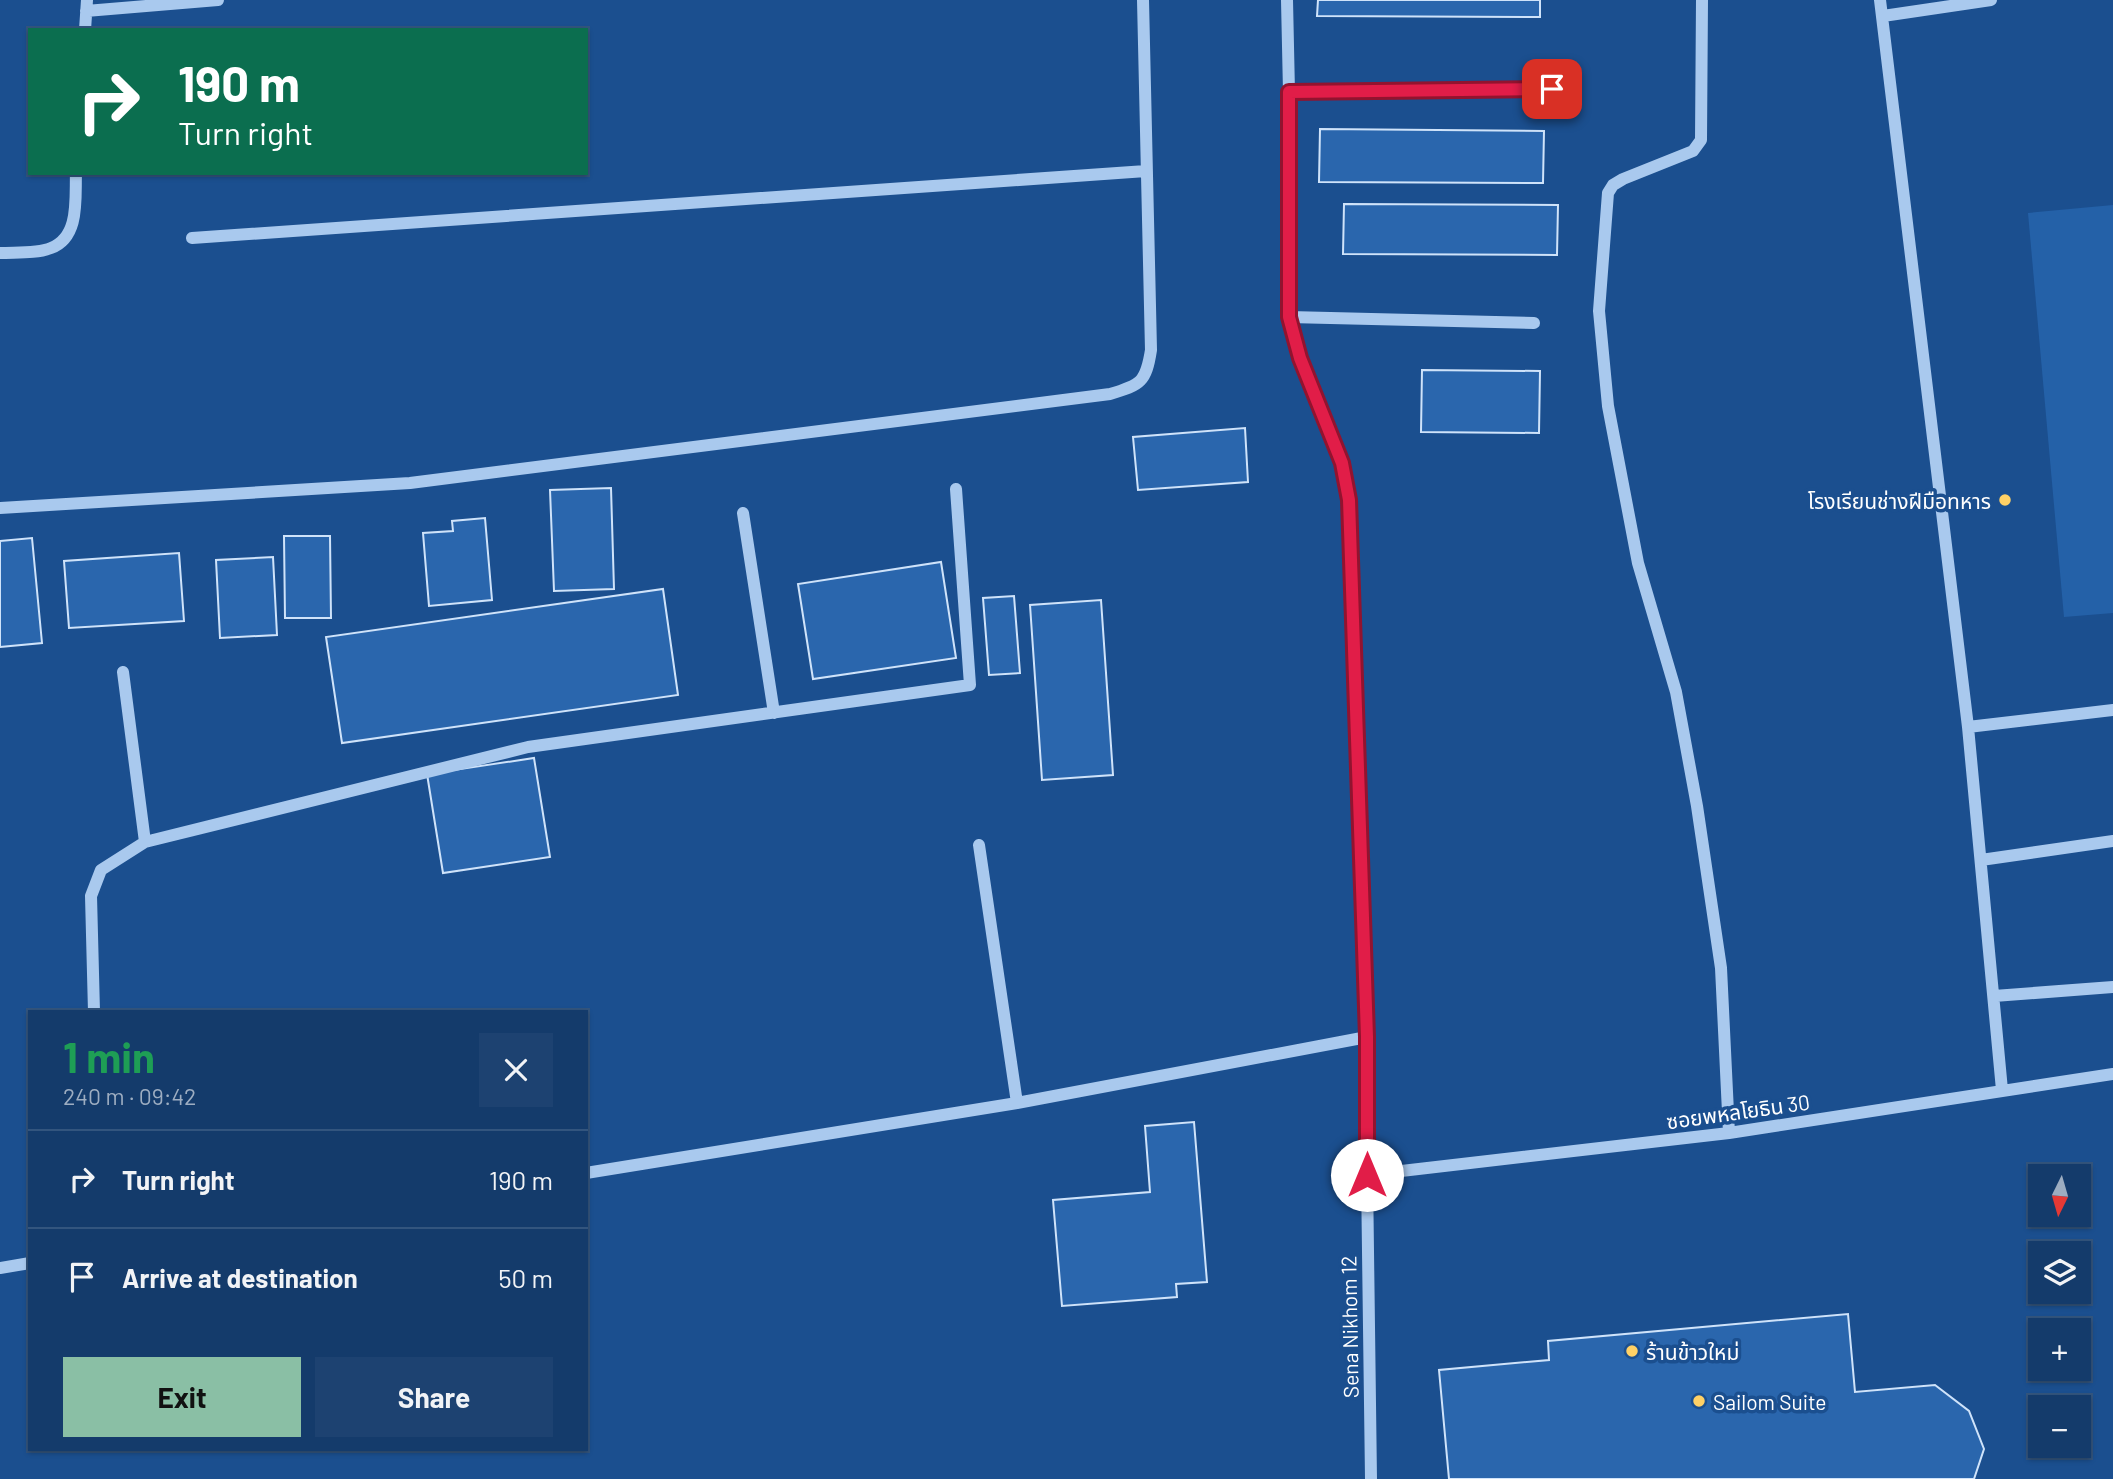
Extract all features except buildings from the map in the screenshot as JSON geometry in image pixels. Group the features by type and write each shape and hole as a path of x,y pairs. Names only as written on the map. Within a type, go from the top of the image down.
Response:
{"street":[{"path":"85,28 86,6 218,0"},
{"path":"0,508 410,483 1110,394 1133,387 1148,371 1152,350 1143,0"},
{"name":"Sena Nikhom 12","path":"1287,0 1289,317 1300,358 1342,463 1349,500 1367,1037 1371,1479"},
{"path":"1702,0 1700,139 1693,151 1623,178 1613,185 1608,193 1599,311 1608,406 1638,563 1675,692 1697,806 1721,968 1729,1133"},
{"path":"1880,0 1968,727 2002,1090"},
{"path":"1883,16 1991,0"},
{"path":"1289,92 1552,89"},
{"path":"192,238 1146,171"},
{"path":"0,253 50,248 66,238 73,220 76,175"},
{"path":"1289,317 1534,323"},
{"path":"94,1010 92,896 101,870 145,842 528,747 970,685 956,489"},
{"path":"743,513 774,713"},
{"path":"123,672 145,842"},
{"path":"1968,727 2113,710"},
{"path":"1981,860 2113,841"},
{"path":"979,845 1017,1103"},
{"path":"1994,996 2113,987"},
{"path":"588,1173 1017,1103 1367,1037"},
{"name":"ซอยพหลโยธิน 30","path":"1367,1175 1729,1133 2113,1074"},
{"path":"0,1268 28,1263"}],"shaded area":[{"path":"2113,205 2113,613 2064,617 2028,213"}],"place":[{"name":"โรงเรียนช่างฝีมือทหาร","path":"2005,500"},
{"name":"ร้านข้าวใหม่","path":"1632,1351"},
{"name":"Sailom Suite","path":"1699,1401"}],"route":[{"path":"1367,1175 1367,1037 1349,500 1342,463 1300,358 1289,317 1289,92 1552,89"}]}
